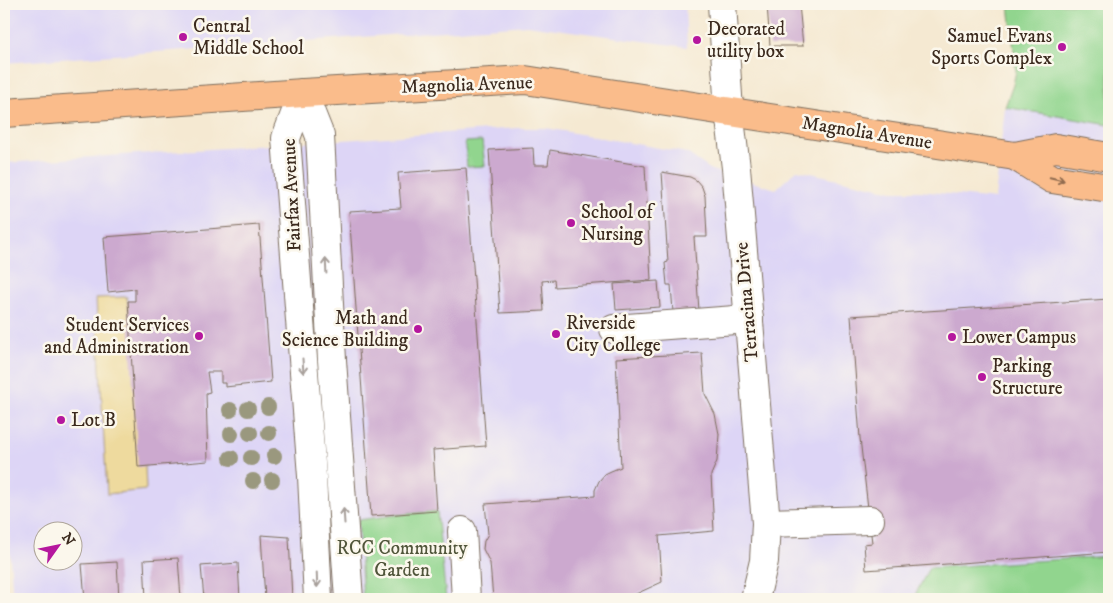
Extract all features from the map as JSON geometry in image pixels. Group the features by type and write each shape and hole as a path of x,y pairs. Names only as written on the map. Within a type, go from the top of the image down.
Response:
{"main road":[{"name":"Magnolia Avenue","path":"4,114 302,93 525,80 1015,156 1056,148 1109,157"},
{"name":"Magnolia Avenue","path":"1015,156 1052,179 1109,188"}],"street":[{"name":"Terracina Drive","path":"722,4 729,111 736,168 748,319 778,522 764,561 755,599"},
{"name":"Fairfax Avenue","path":"302,93 320,136 328,294 349,599"},
{"name":"Fairfax Avenue","path":"302,93 286,138 312,476 318,599"},
{"path":"298,296 328,294"},
{"path":"614,329 748,319"},
{"path":"778,522 870,520"},
{"path":"462,531 466,599"}],"shaded area":[{"name":"Central Middle School","path":"4,4 685,4 687,47 527,25 4,63"},
{"name":"Riverside City College","path":"1009,4 1109,4 1109,599 13,599 4,468 4,163 518,128 546,128 687,153 711,170 776,189 797,170 892,191 920,191 995,199 1005,107 1016,71"}],"green space":[{"name":"Samuel Evans Sports Complex","path":"1009,4 1109,4 1109,125 1005,107 1016,71"},
{"path":"482,141 485,166 467,167 465,142"},
{"name":"RCC Community Garden","path":"437,511 446,599 363,599 358,520"},
{"path":"1109,556 1109,599 913,599 929,568"}],"sand":[{"path":"127,297 146,490 107,494 96,298"}],"building":[{"path":"767,4 799,4 803,46 770,46"},
{"name":"School of Nursing","path":"533,148 534,165 548,165 550,150 645,166 651,280 555,287 554,280 542,281 544,311 500,313 489,150"},
{"name":"Math and Science Building","path":"466,168 486,446 433,450 437,511 371,516 349,211 401,208 398,173"},
{"path":"662,172 690,177 696,180 702,187 705,196 707,237 694,237 699,311 673,312 671,285 667,285 665,263 668,262"},
{"name":"Student Services and Administration","path":"259,225 271,382 225,387 225,383 221,383 221,372 207,372 210,392 206,393 208,461 138,467 128,301 135,301 135,289 108,292 104,237"},
{"path":"658,281 660,307 616,310 614,284"},
{"name":"Parking Structure","path":"1109,299 1109,552 866,570 864,544 872,543 860,438 851,316"},
{"path":"702,353 705,394 715,414 719,434 717,461 711,475 714,531 659,536 662,582 625,599 493,599 490,563 483,549 484,541 488,534 485,504 595,496 595,490 599,481 605,474 621,467 616,358"},
{"path":"261,535 289,537 292,599 265,599"},
{"path":"178,558 181,599 146,599 144,560"},
{"path":"117,562 119,599 85,599 82,564"},
{"path":"238,563 240,599 204,599 201,566"}],"place":[{"name":"Central Middle School","path":"183,37"},
{"name":"Decorated utility box","path":"697,40"},
{"name":"Samuel Evans Sports Complex","path":"1062,47"},
{"name":"School of Nursing","path":"571,223"},
{"name":"Math and Science Building","path":"418,329"},
{"name":"Riverside City College","path":"556,334"},
{"name":"Student Services and Administration","path":"199,336"},
{"name":"Lower Campus","path":"952,337"},
{"name":"Parking Structure","path":"982,377"},
{"name":"Lot B","path":"61,420"}]}
